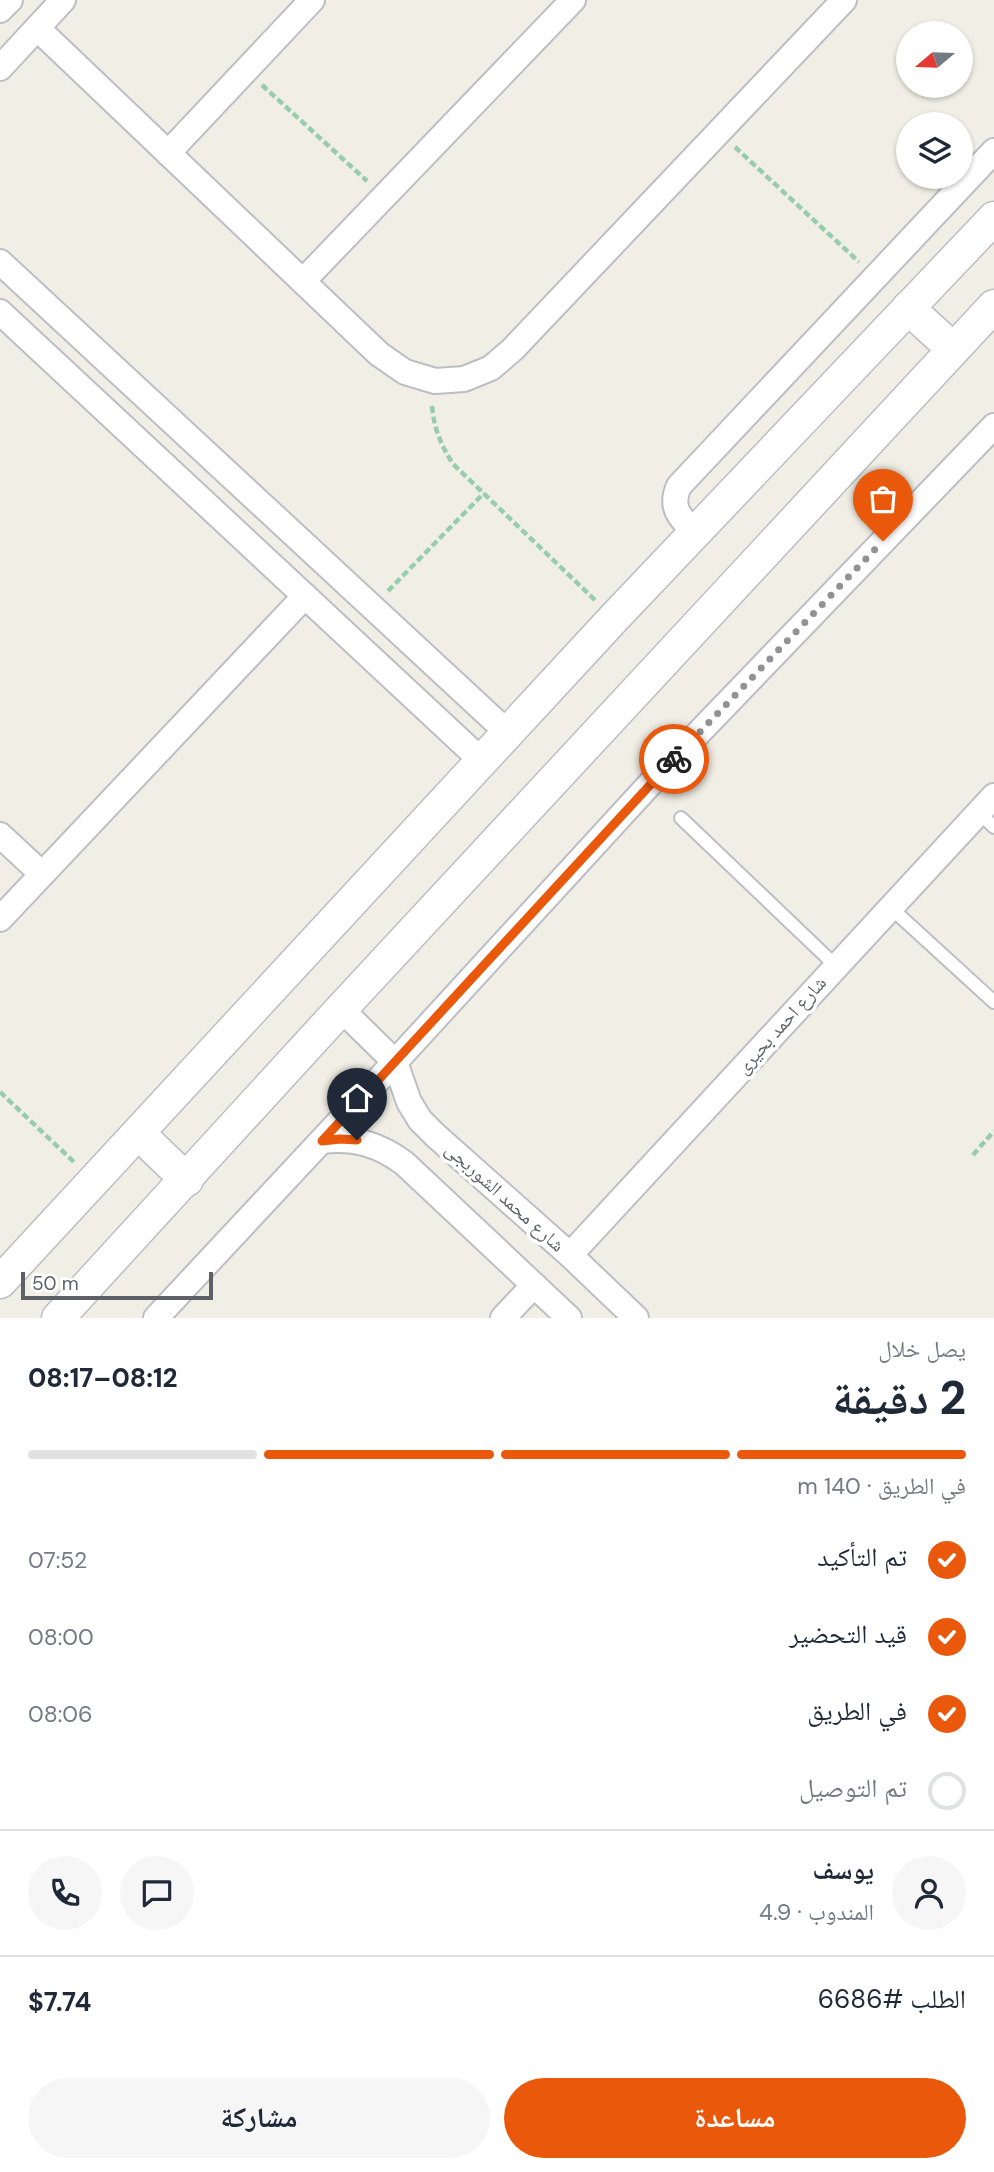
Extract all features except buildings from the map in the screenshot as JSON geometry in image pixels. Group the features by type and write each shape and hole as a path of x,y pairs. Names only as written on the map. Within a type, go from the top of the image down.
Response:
{"street":[{"path":"0,10 10,0"},
{"path":"0,68 63,0"},
{"path":"168,153 312,0"},
{"path":"303,281 573,0"},
{"path":"37,28 379,354 405,372 435,381 464,379 491,368 513,349 844,0"},
{"path":"695,533 676,511 674,503 679,486 994,150"},
{"path":"0,1282 614,618 994,218"},
{"path":"0,262 508,733"},
{"path":"58,1318 994,306"},
{"path":"908,308 953,348"},
{"path":"0,312 482,761"},
{"path":"156,1318 660,773 994,426"},
{"path":"0,919 305,596"},
{"name":"شارع احمد بحيرى","path":"570,1255 890,907 989,812"},
{"path":"0,835 42,874"},
{"path":"341,1009 395,1062"},
{"name":"شارع محمد الشوربجى","path":"395,1062 409,1102 420,1120 636,1318"},
{"path":"138,1133 187,1180"},
{"path":"322,1141 357,1140 374,1145 404,1163 569,1318"},
{"path":"503,1318 534,1285"}],"lane":[{"path":"681,818 836,966"},
{"path":"890,907 994,1002"}],"path":[{"path":"246,70 384,197"},
{"path":"719,132 875,277"},
{"path":"435,381 432,402 434,425 441,446 453,464 614,618"},
{"path":"372,607 484,494"},
{"path":"0,1092 93,1181"},
{"path":"973,1155 994,1131"}],"way so far":[{"path":"674,759 883,541"}],"route":[{"path":"357,1140 322,1141 674,759"}]}
